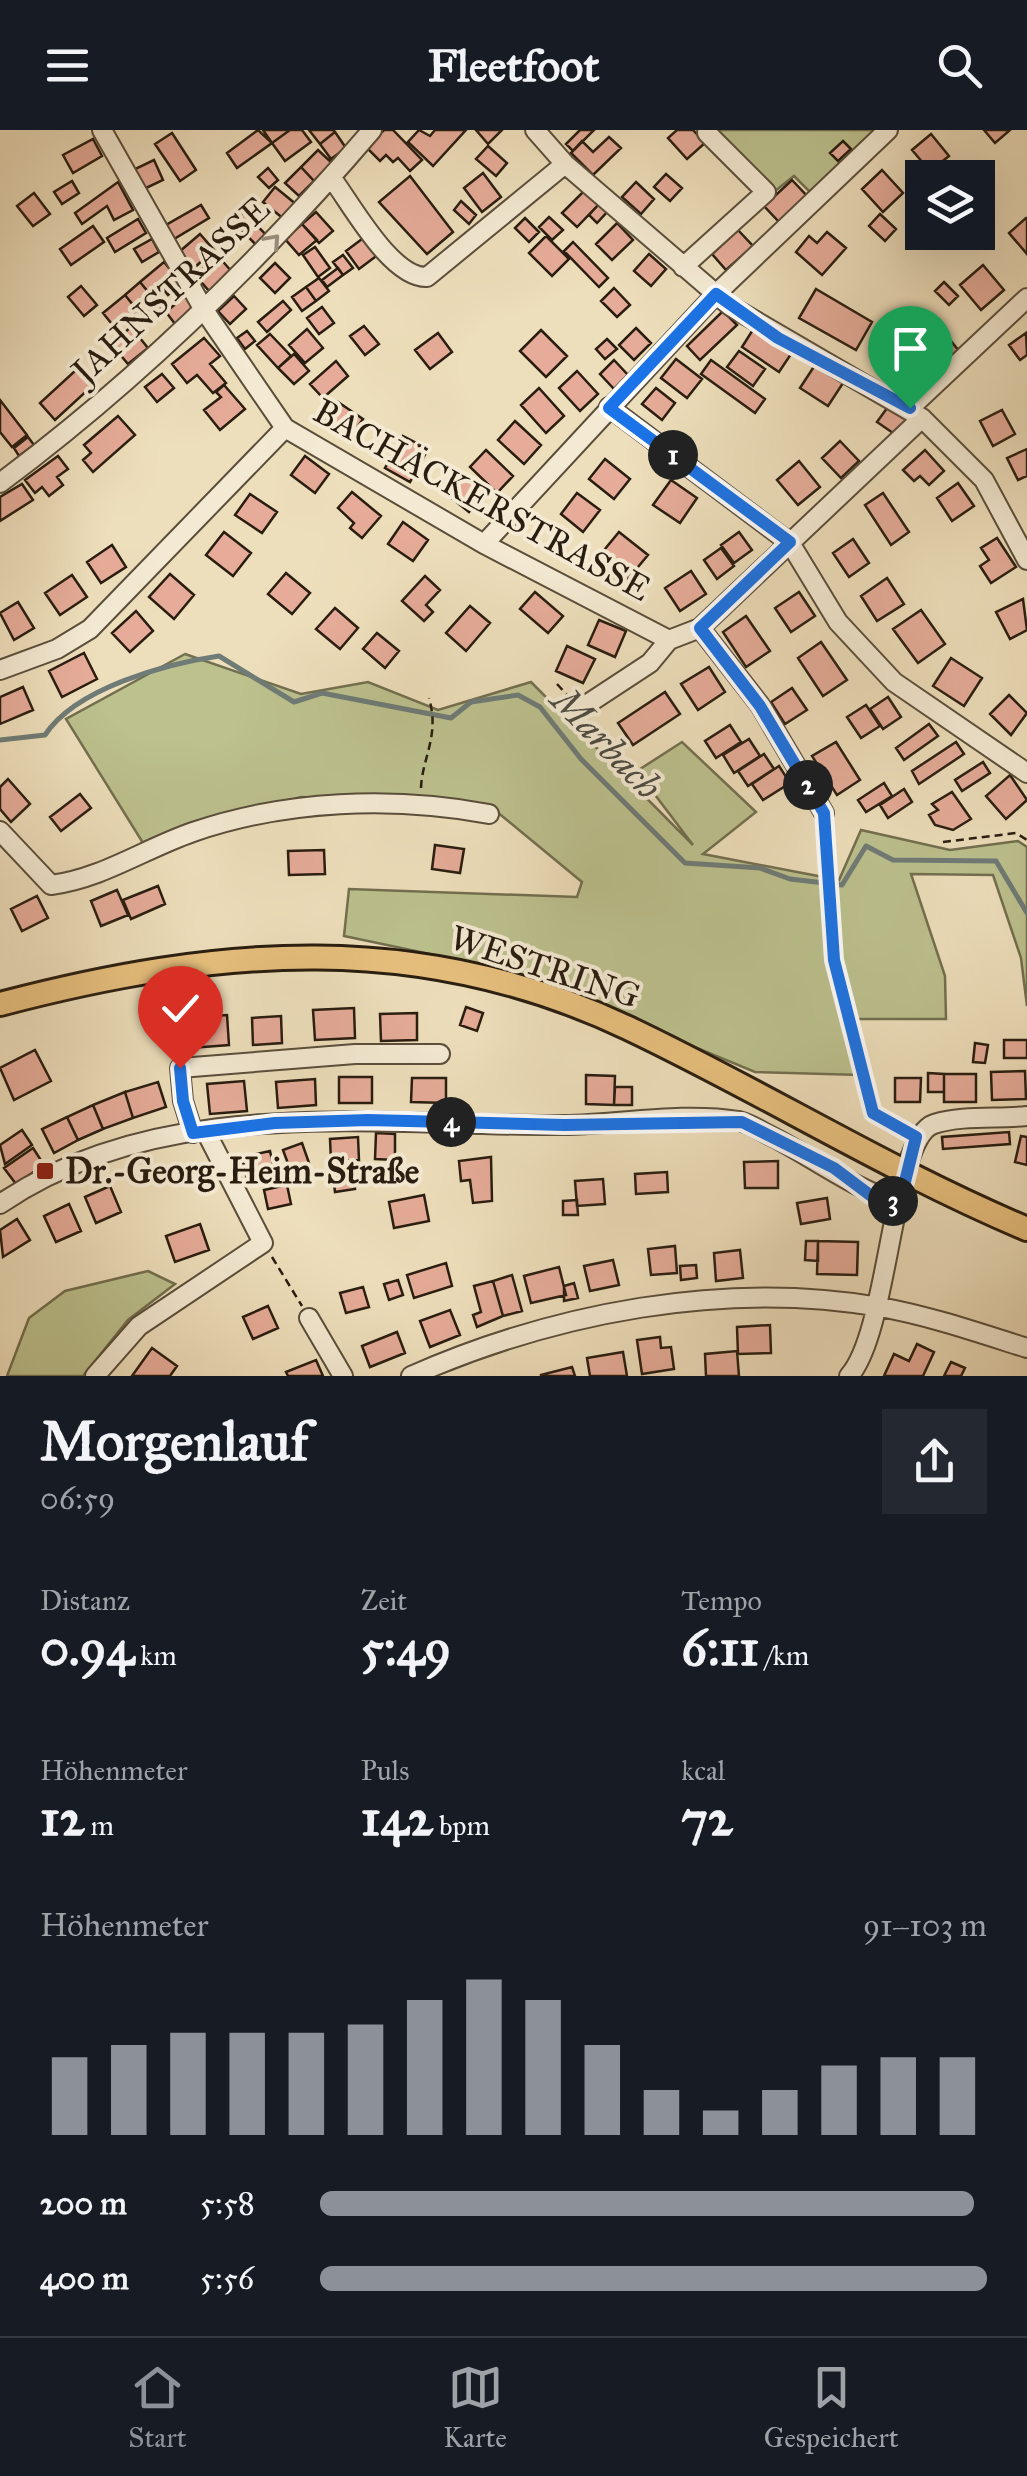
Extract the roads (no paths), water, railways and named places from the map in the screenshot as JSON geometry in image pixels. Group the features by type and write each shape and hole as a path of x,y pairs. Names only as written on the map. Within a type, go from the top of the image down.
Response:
{"main road":[{"name":"WESTRING","path":"0,1004 86,981 216,961 337,954 444,967 626,1027 905,1175 1027,1229"}],"street":[{"name":"BACHÄCKERSTRASSE","path":"102,130 204,310 285,428 484,544 669,640"},
{"name":"JAHNSTRASSE","path":"0,483 52,444 204,310 372,130"},
{"path":"535,130 566,164 716,294 778,338 916,413 984,480 1027,560"},
{"path":"484,544 716,294 888,130"},
{"path":"683,267 766,192 707,132"},
{"path":"331,177 397,266 412,277 427,277 566,164"},
{"path":"580,709 650,663 669,640 700,628 790,542 1027,298"},
{"path":"609,408 790,542 838,622 894,682 1027,773"},
{"path":"0,670 57,648 90,629 285,428"},
{"path":"700,628 760,706 824,813"},
{"path":"0,831 50,886 108,872 137,854 196,831 305,806 441,805 489,814"},
{"path":"95,1376 139,1326 263,1243 183,1101 180,1068 355,1054 440,1054"},
{"path":"850,1376 859,1365 880,1307 891,1231 916,1137 936,1123 1027,1116"},
{"path":"0,1204 116,1150 200,1132 275,1123 368,1120 564,1125 742,1122 834,1168 870,1195 900,1202"},
{"path":"411,1376 478,1346 595,1314 748,1301 880,1307 1027,1348"},
{"path":"309,1318 344,1376"}],"waterway":[{"name":"Marbach","path":"0,740 45,735 59,718 99,691 148,672 219,656 294,702 322,693 451,718 471,702 518,695 540,707 581,759 685,863 760,868 790,879 842,885 866,846 893,860 996,861 1027,913"}],"place":[{"name":"Dr.-Georg-Heim-Straße","path":"45,1171"}]}
